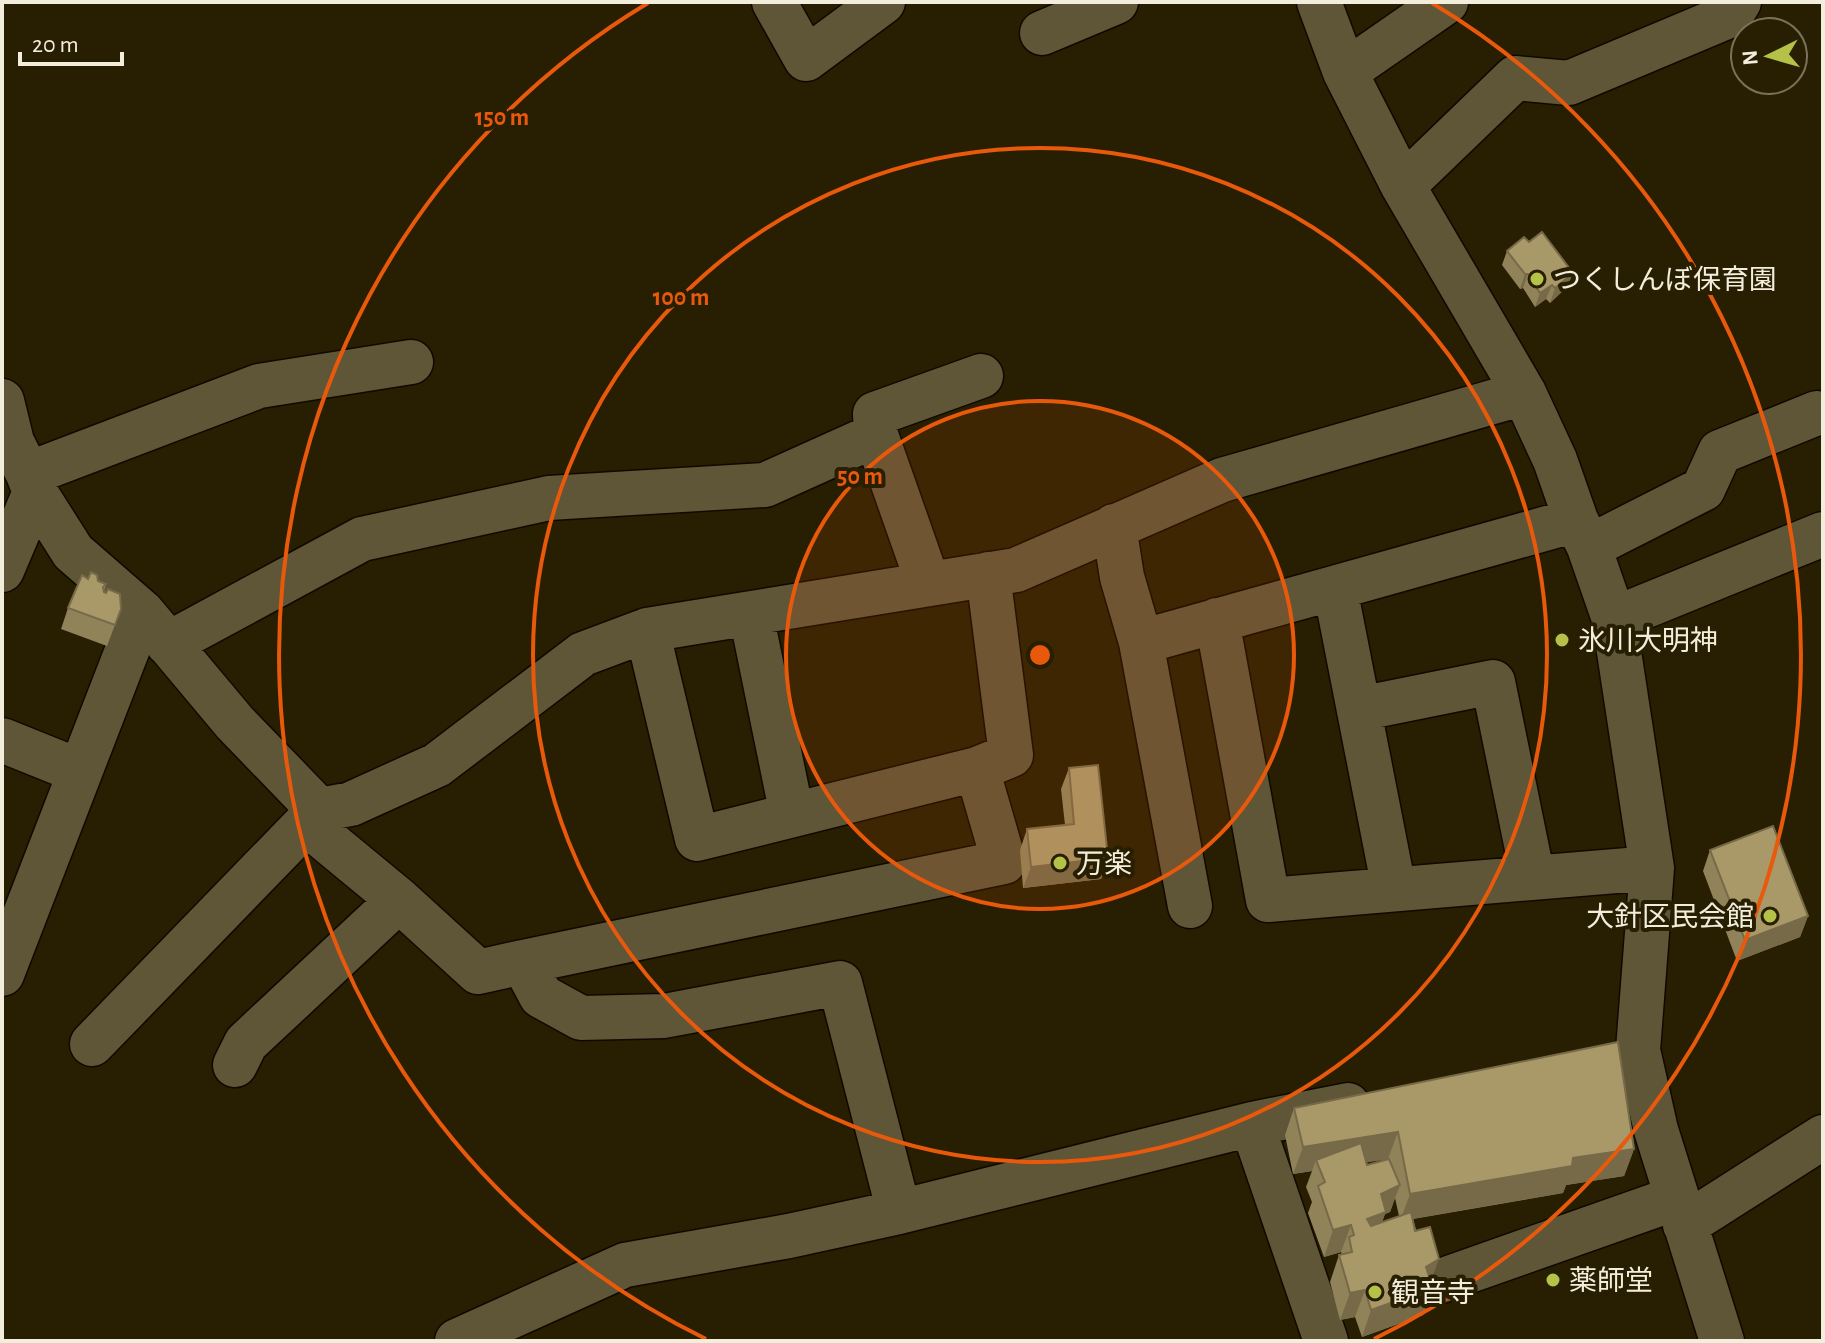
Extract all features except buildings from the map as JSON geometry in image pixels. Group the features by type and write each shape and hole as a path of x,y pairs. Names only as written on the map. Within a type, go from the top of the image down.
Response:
{"street":[{"path":"774,2 806,59 883,2"},
{"path":"1042,33 1116,2"},
{"path":"1319,2 1345,72 1403,186 1524,393 1555,460 1614,619 1652,868 1622,1052 1656,1130 1722,1341"},
{"path":"1345,72 1446,2"},
{"path":"1403,186 1515,78 1569,83 1731,15 1739,2"},
{"path":"2,570 32,483 259,386 411,362"},
{"path":"928,583 876,435 875,414 981,376"},
{"path":"92,1044 313,817 351,804 437,765 583,654 647,630 1016,570 1222,480 1524,393"},
{"path":"2,401 12,442 73,552 155,628 313,817 478,972 1004,862 977,769"},
{"path":"1141,642 1335,588 1583,533 1703,489 1720,452 1817,413"},
{"path":"2,974 79,771 155,628 362,539 549,498 765,485 876,435"},
{"path":"1114,526 1122,577 1141,642 1190,906"},
{"path":"1614,619 1822,535"},
{"path":"647,630 697,839 977,769 1011,755 988,574"},
{"path":"1335,588 1394,889"},
{"path":"751,614 792,815"},
{"path":"1217,620 1268,900 1652,868"},
{"path":"1359,709 1493,682 1533,878"},
{"path":"2,740 79,771"},
{"path":"235,1065 246,1043 399,900"},
{"path":"523,962 541,996 581,1018 664,1016 840,983 899,1212"},
{"path":"457,1341 625,1265 789,1236 899,1212 1252,1124 1391,1097"},
{"path":"1252,1124 1326,1341"},
{"path":"1435,1283 1681,1212 1823,1137"}],"place":[{"name":"つくしんぼ保育園","path":"1537,279"},
{"name":"氷川大明神","path":"1562,640"},
{"name":"万楽","path":"1060,863"},
{"name":"大針区民会館","path":"1770,916"},
{"name":"薬師堂","path":"1553,1280"},
{"name":"観音寺","path":"1375,1292"}]}
